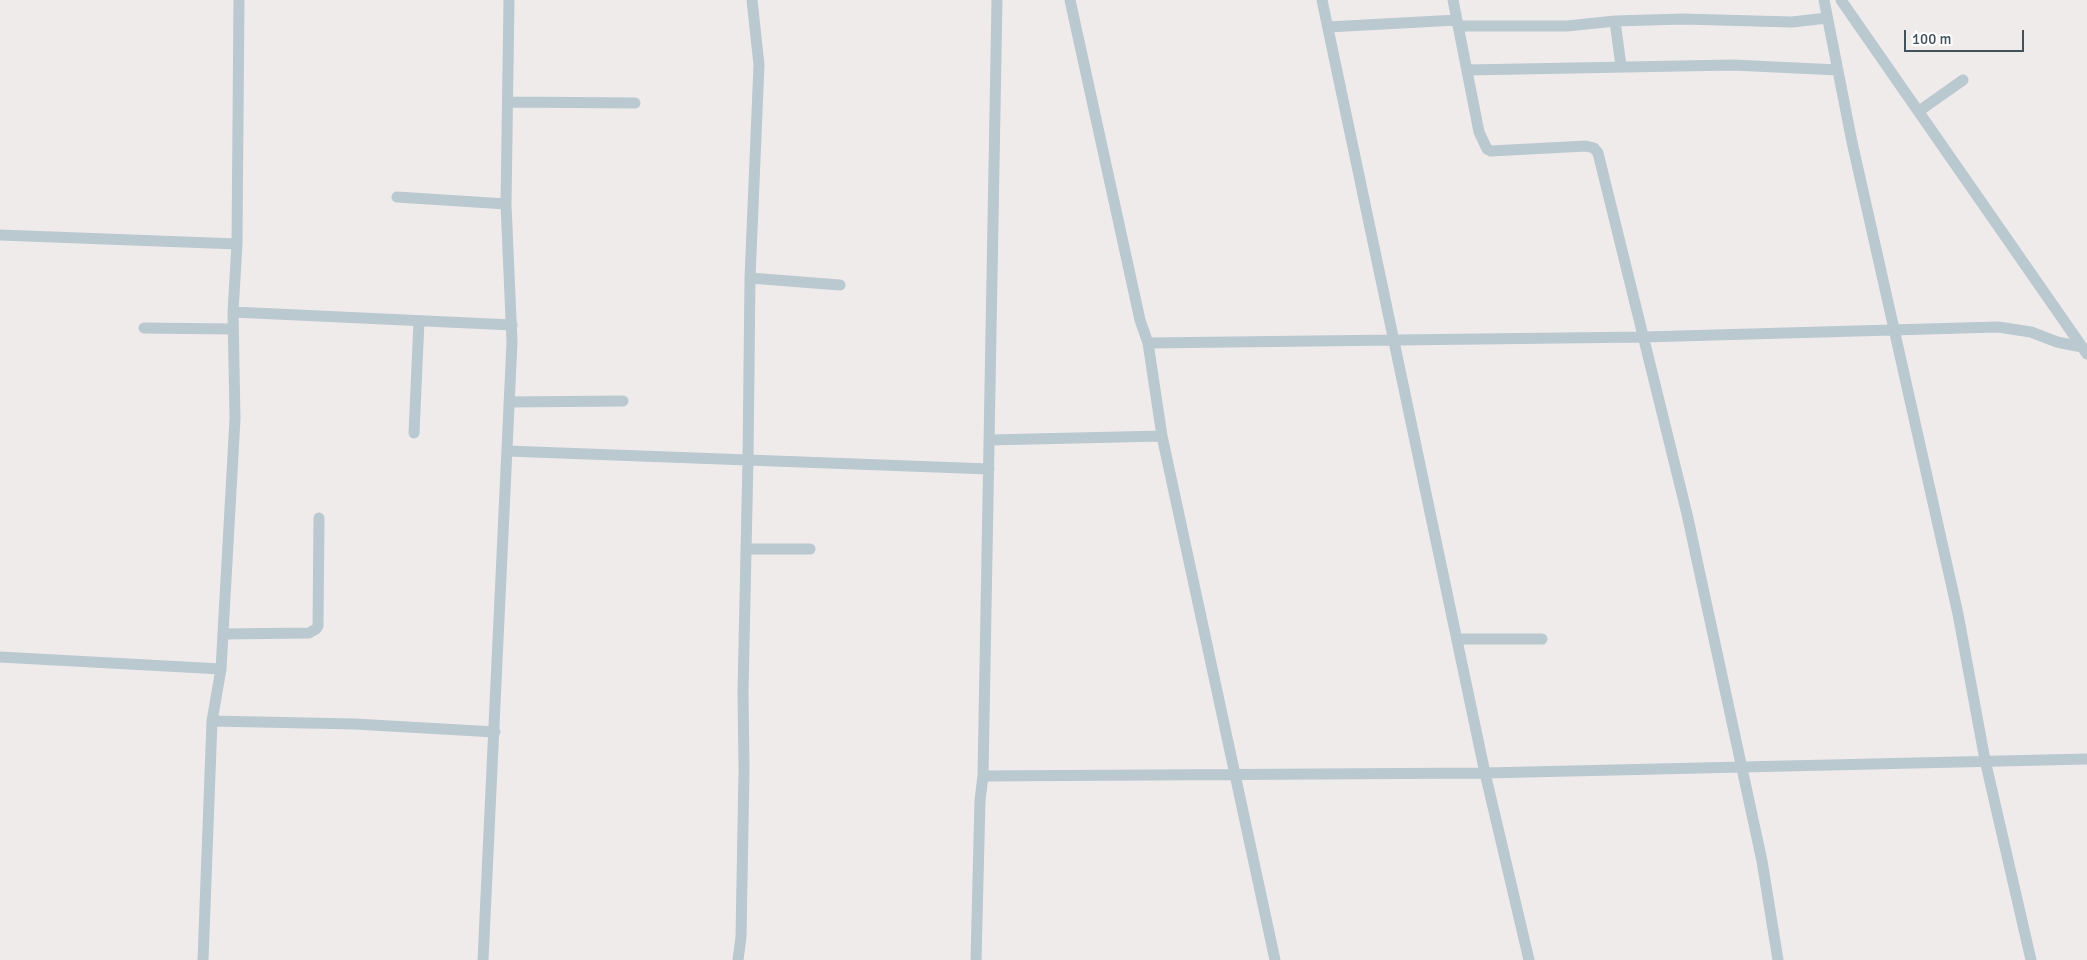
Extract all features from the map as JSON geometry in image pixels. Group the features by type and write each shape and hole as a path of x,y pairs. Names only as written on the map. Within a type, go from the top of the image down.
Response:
{"street":[{"path":"203,960 212,721 221,669 236,419 233,312 237,244 239,0"},
{"path":"483,960 495,732 512,325 506,204 510,0"},
{"path":"738,960 741,937 744,790 743,692 750,278 759,65 752,0"},
{"path":"976,960 980,800 983,776 997,0"},
{"path":"1070,0 1140,320 1148,344 1162,436 1275,960"},
{"path":"1322,0 1485,773 1529,960"},
{"path":"1453,0 1479,132 1482,140 1491,151 1586,146 1594,148 1598,153 1688,514 1740,766 1762,861 1778,960"},
{"path":"1824,0 1958,614 1986,760 2031,960"},
{"path":"1841,0 2085,351"},
{"path":"1328,27 1457,23 1567,26 1616,21 1682,19 1783,22 1827,18"},
{"path":"1616,21 1621,66"},
{"path":"1467,70 1733,65 1838,70"},
{"path":"1919,111 1963,80"},
{"path":"508,102 635,103"},
{"path":"397,197 506,204"},
{"path":"0,235 237,244"},
{"path":"750,278 840,285"},
{"path":"233,312 512,325"},
{"path":"414,433 419,321"},
{"path":"1148,344 1394,339 1644,337 1998,327 2031,332 2085,351"},
{"path":"144,328 234,329"},
{"path":"509,402 623,401"},
{"path":"990,440 1162,436"},
{"path":"507,451 989,469"},
{"path":"223,634 309,633 316,629 318,626 319,518"},
{"path":"746,549 810,549"},
{"path":"1457,639 1542,639"},
{"path":"0,657 221,669"},
{"path":"212,721 355,724 495,732"},
{"path":"983,776 1485,773 2087,758"}]}
